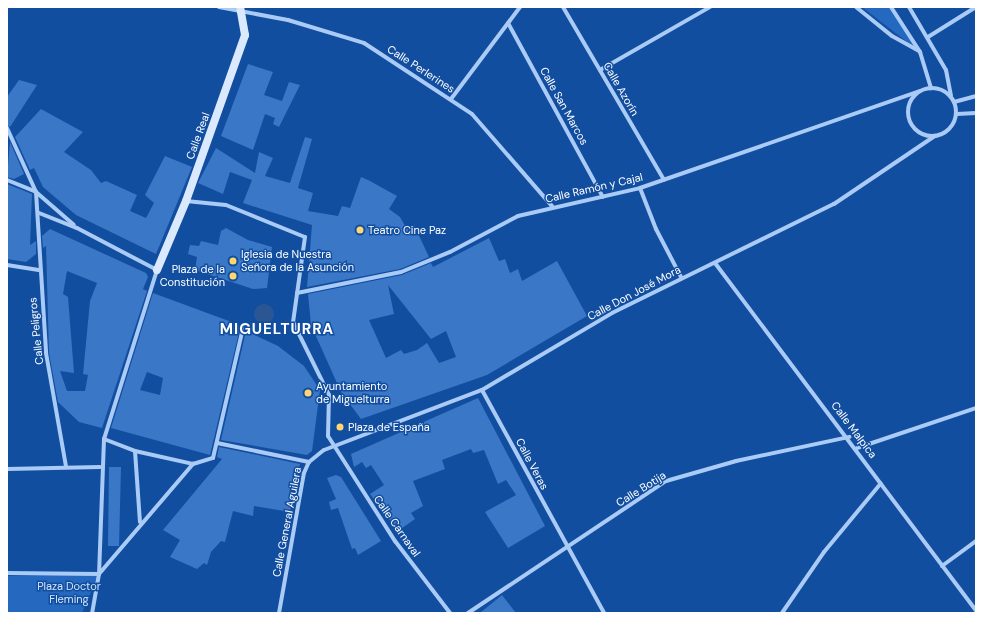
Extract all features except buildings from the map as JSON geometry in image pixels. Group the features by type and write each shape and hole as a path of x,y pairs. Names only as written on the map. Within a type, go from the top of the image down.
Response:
{"street":[{"name":"Calle Perlerines","path":"219,7 241,9 288,20 364,42 451,99 495,137 552,206"},
{"path":"451,99 520,7"},
{"name":"Calle Azorín","path":"563,7 664,180"},
{"path":"600,70 710,7"},
{"path":"856,7 892,36 920,52"},
{"path":"891,7 920,52 931,88"},
{"path":"909,7 946,70 956,114 950,129 935,136 919,133 909,120 909,104 920,91 931,88 951,97"},
{"path":"928,37 976,7"},
{"name":"Calle Real","path":"157,270 186,202 246,35 241,9"},
{"name":"Calle San Marcos","path":"508,23 603,197"},
{"name":"Calle Ramón y Cajal","path":"297,293 400,272 450,252 518,216 552,206 603,197 640,188 920,91"},
{"path":"954,102 976,96"},
{"path":"956,114 976,113"},
{"path":"7,128 36,192"},
{"name":"Calle Don José Mora","path":"332,447 482,390 681,277 715,263 834,204 935,136"},
{"path":"7,180 36,192 77,228"},
{"path":"640,188 656,229 681,277"},
{"name":"Calle Peligros","path":"36,192 39,213 39,270 46,353 66,466"},
{"path":"186,202 226,205 305,237 293,322 329,395 328,436 332,447"},
{"path":"39,213 77,228 157,270 104,439 100,467 99,574 92,613"},
{"name":"Calle Malpica","path":"715,263 858,448 881,483 942,566 974,603 976,610"},
{"path":"7,265 39,270"},
{"path":"104,439 135,451 193,464 213,458 217,444 225,392 242,328"},
{"name":"Calle Veras","path":"482,390 567,548 604,613"},
{"path":"858,448 976,408"},
{"name":"Calle Botija","path":"468,613 666,481 736,461 849,437"},
{"path":"217,444 309,462"},
{"name":"Calle General Aguilera","path":"279,613 309,462 332,447"},
{"name":"Calle Carnaval","path":"332,447 395,540 450,613"},
{"path":"135,451 140,522"},
{"path":"99,574 140,522 193,464"},
{"path":"7,469 66,466 100,467"},
{"path":"783,613 824,552 881,483"},
{"path":"942,566 976,541"},
{"path":"7,573 99,574"}],"green space":[{"path":"862,7 890,7 920,52"},
{"name":"Plaza Doctor Fleming","path":"99,574 82,613 7,613 7,576"}],"shaded area":[{"path":"260,304 268,304 274,310 274,318 268,324 260,324 254,318 254,310"}],"place":[{"name":"Teatro Cine Paz","path":"360,230"},
{"name":"Iglesia de Nuestra Señora de la Asunción","path":"233,261"},
{"name":"Plaza de la Constitución","path":"233,276"},
{"name":"Ayuntamiento de Miguelturra","path":"308,393"},
{"name":"Plaza de España","path":"340,427"}],"district":[{"name":"MIGUELTURRA","path":"277,330"}]}
